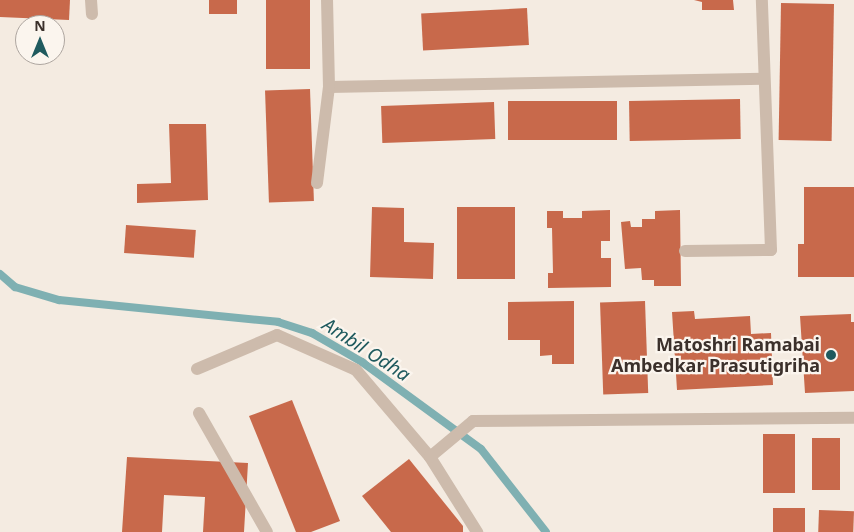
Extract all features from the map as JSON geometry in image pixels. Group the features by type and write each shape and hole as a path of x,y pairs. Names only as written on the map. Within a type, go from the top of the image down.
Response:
{"street":[{"path":"90,0 92,14"},
{"path":"317,182 329,87 327,0"},
{"path":"685,251 771,250 763,79 762,0"},
{"path":"329,87 763,79"},
{"path":"197,370 277,335 356,370 430,457 477,532"},
{"path":"199,413 267,532"},
{"path":"430,457 473,421 854,418"}],"building":[{"path":"0,0 70,0 69,20 65,20 65,15 15,15 15,18 0,17"},
{"path":"209,0 237,0 237,14 209,14"},
{"path":"266,0 310,0 310,69 266,69"},
{"path":"694,0 733,0 734,10 702,10 702,2"},
{"path":"781,3 834,4 832,141 779,140"},
{"path":"527,8 529,45 423,50 421,14"},
{"path":"310,89 314,201 269,203 265,91"},
{"path":"740,99 741,139 630,141 629,101"},
{"path":"508,101 617,101 617,140 508,140"},
{"path":"494,102 495,139 382,143 381,106"},
{"path":"169,124 206,124 208,200 137,203 137,184 171,183"},
{"path":"804,187 854,187 854,277 798,277 798,244 804,244"},
{"path":"372,207 404,208 404,242 434,243 433,279 370,277"},
{"path":"457,207 515,207 515,279 457,279"},
{"path":"610,210 610,241 601,241 601,258 611,258 611,287 548,288 548,273 553,273 552,228 547,228 547,211 563,211 563,218 582,218 582,211"},
{"path":"680,210 681,286 654,286 654,280 642,280 641,268 625,269 621,222 630,221 631,227 642,227 642,219 655,219 655,211"},
{"path":"126,225 196,230 194,258 124,253"},
{"path":"574,301 574,364 552,364 552,355 540,356 540,340 508,340 508,302"},
{"path":"645,301 648,393 603,395 600,303"},
{"path":"694,311 695,319 750,316 751,334 771,333 773,385 677,390 672,312"},
{"path":"851,314 851,322 854,322 854,391 805,393 800,316"},
{"path":"292,400 340,521 311,532 296,532 249,416"},
{"path":"763,434 795,434 795,493 763,493"},
{"path":"812,438 840,438 840,490 812,490"},
{"path":"127,457 248,463 244,532 203,532 205,497 164,495 162,532 122,532"},
{"path":"409,459 463,526 463,532 391,532 362,496"},
{"path":"773,508 805,508 805,532 773,532"},
{"path":"819,510 854,511 853,532 818,532"}],"waterway":[{"name":"Ambil Odha","path":"0,274 15,287 59,300 278,322 312,333 362,362 481,449 546,532"}],"place":[{"name":"Matoshri Ramabai Ambedkar Prasutigriha","path":"831,355"}]}
